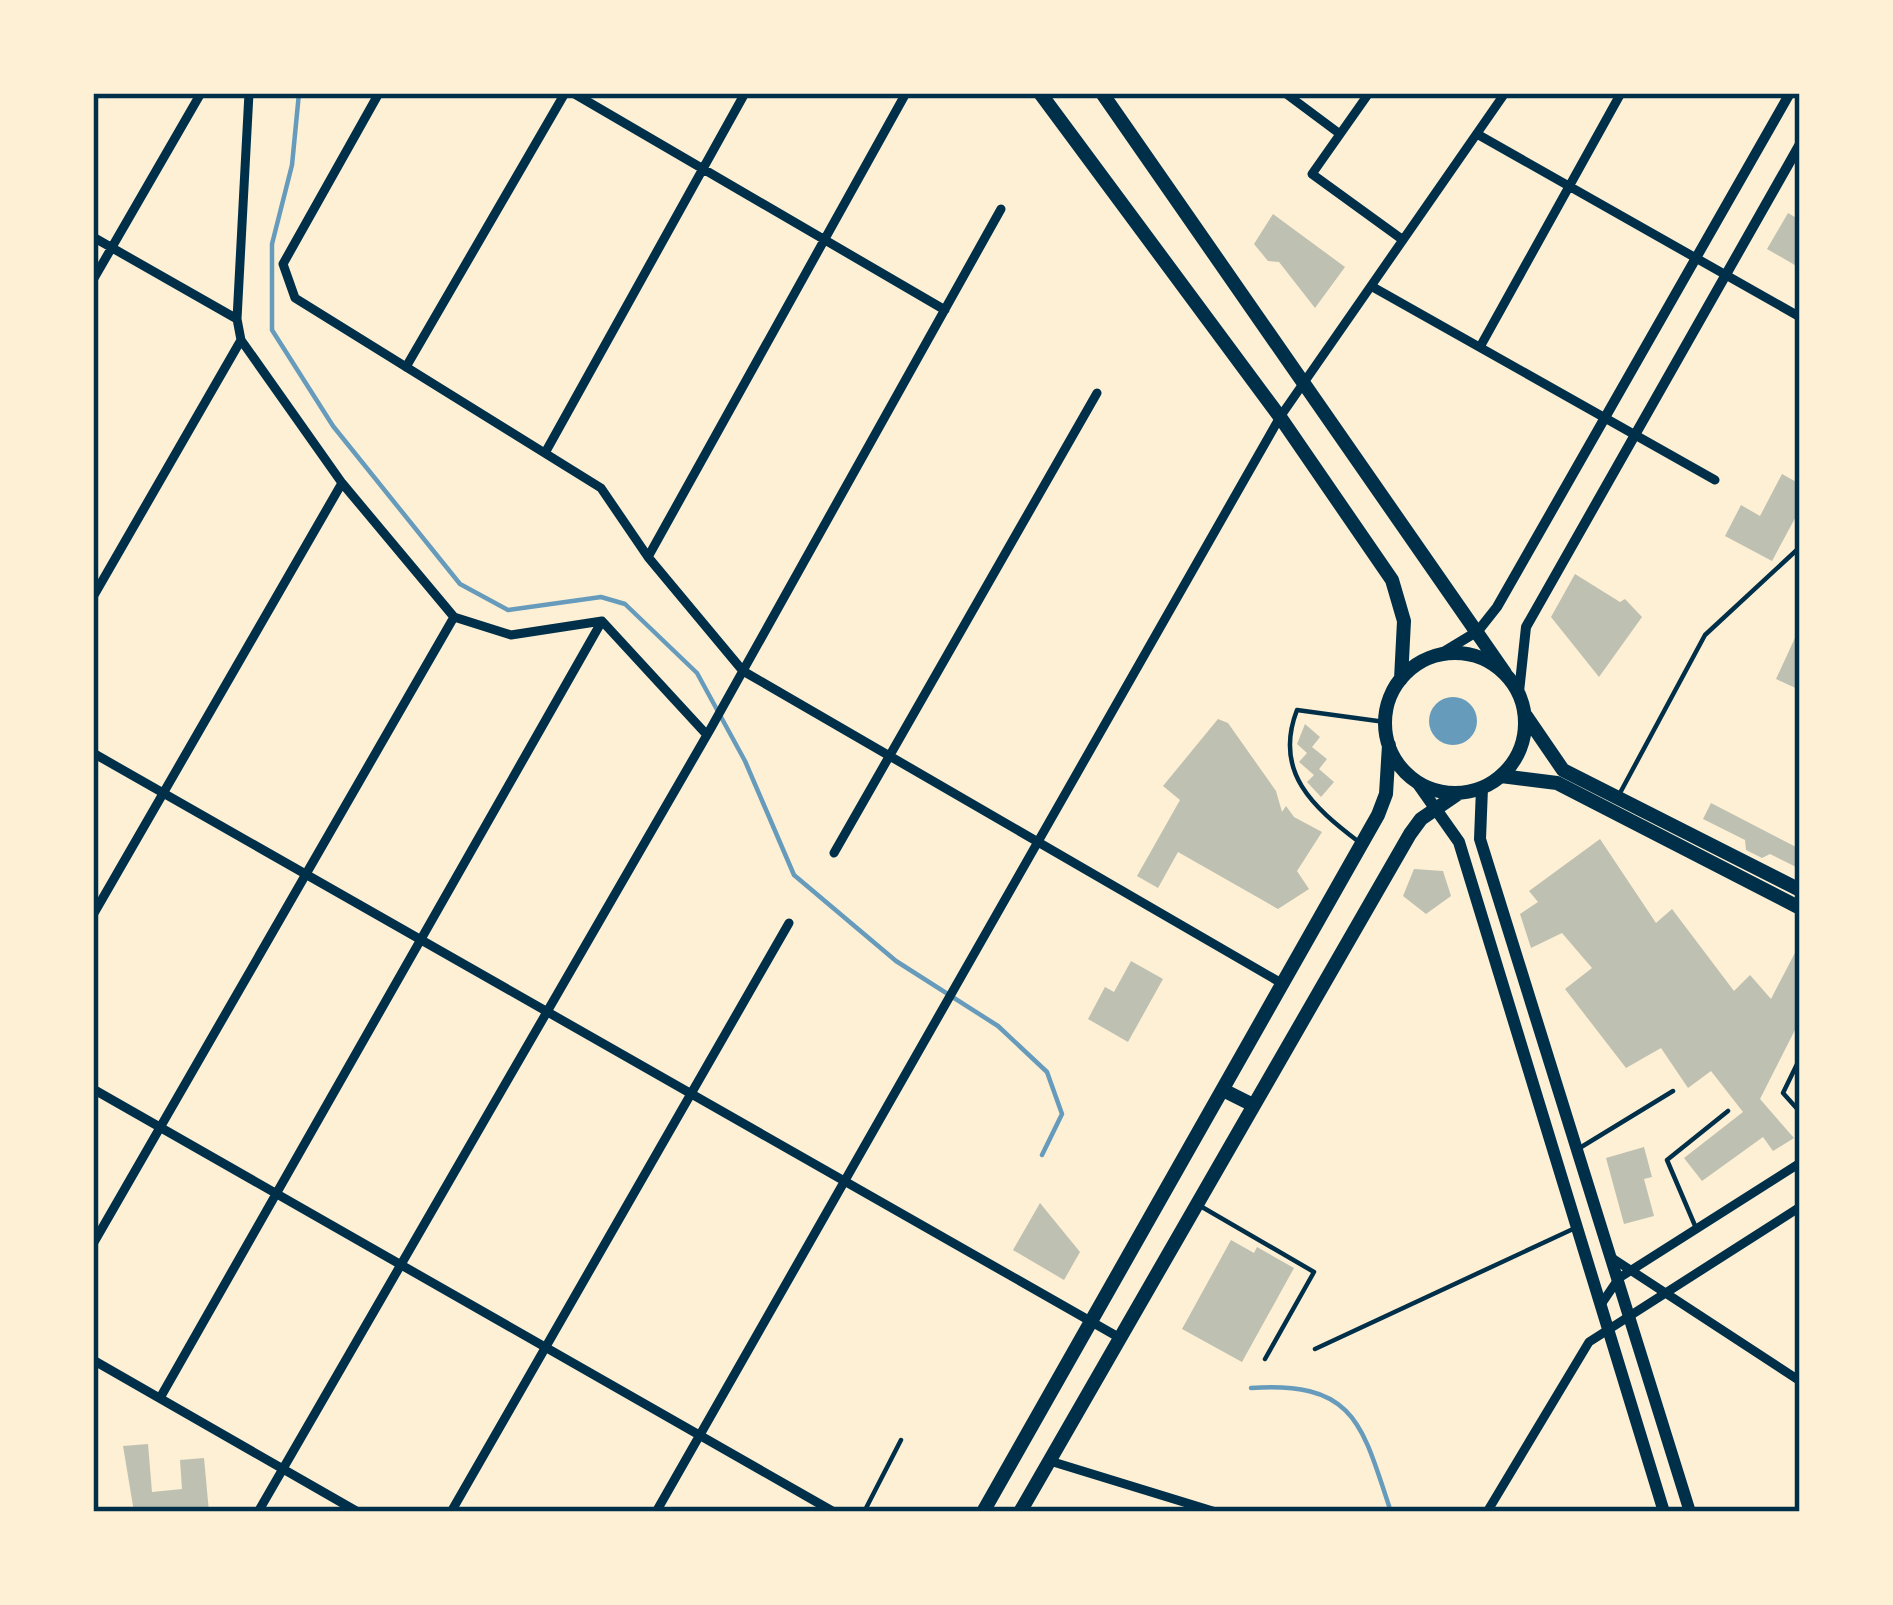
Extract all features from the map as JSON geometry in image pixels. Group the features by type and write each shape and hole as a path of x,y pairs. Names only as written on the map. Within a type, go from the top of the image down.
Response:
{"main road":[{"path":"983,1512 1363,845 1386,794 1389,745 1385,722 1401,679 1404,620 1392,580 1280,417 1040,93"},
{"path":"1102,93 1478,631 1563,770 1800,890"},
{"path":"1401,679 1440,654 1486,659 1505,673"},
{"path":"1020,1512 1409,834 1460,793 1501,776 1516,759 1525,714"},
{"path":"1389,745 1459,842 1664,1512"},
{"path":"1501,776 1557,783 1800,908"},
{"path":"1416,781 1460,793"},
{"path":"1481,788 1480,839 1612,1258 1625,1274 1630,1314 1690,1512"},
{"path":"1223,1090 1253,1106"}],"street":[{"path":"93,280 200,93"},
{"path":"249,93 237,319 241,340 342,482 454,617 511,635 602,621"},
{"path":"379,93 283,264 295,298 601,488 648,557 743,671 1283,984"},
{"path":"406,367 569,93 944,310"},
{"path":"545,453 745,93"},
{"path":"648,557 906,93"},
{"path":"1285,93 1340,134"},
{"path":"1370,93 1312,174 1403,240"},
{"path":"656,1512 1280,417 1505,93"},
{"path":"1480,347 1621,93"},
{"path":"1440,654 1478,631 1606,419 1790,93"},
{"path":"1477,134 1800,316"},
{"path":"1519,692 1526,627 1800,144"},
{"path":"259,1512 709,731 1001,209"},
{"path":"93,237 237,319"},
{"path":"1371,286 1715,480"},
{"path":"93,597 241,340"},
{"path":"834,853 1097,393"},
{"path":"93,915 342,482"},
{"path":"93,1244 454,617"},
{"path":"602,621 709,731"},
{"path":"160,1398 602,621"},
{"path":"93,753 1120,1338"},
{"path":"451,1512 789,923"},
{"path":"93,1089 834,1512"},
{"path":"1602,1303 1625,1274 1800,1163"},
{"path":"1487,1512 1588,1342 1800,1207"},
{"path":"1625,1274 1664,1292 1800,1381"},
{"path":"93,1360 358,1512"},
{"path":"1049,1461 1216,1512"}],"lane":[{"path":"1618,798 1705,635 1800,547"},
{"path":"1363,845 1315,808 1293,777 1288,733 1297,710 1385,722"},
{"path":"1800,1058 1783,1093 1800,1112"},
{"path":"1578,1149 1673,1091"},
{"path":"1696,1228 1667,1160 1728,1112"},
{"path":"1197,1204 1314,1271 1265,1359"},
{"path":"1315,1349 1578,1227"},
{"path":"864,1512 901,1440"}],"water":[{"path":"1453,697 1470,704 1477,721 1470,738 1453,745 1436,738 1429,721 1436,704"}],"building":[{"path":"1788,213 1800,220 1800,268 1767,249"},
{"path":"1273,214 1345,267 1315,308 1279,262 1268,261 1254,244"},
{"path":"1782,474 1800,484 1800,509 1772,561 1725,536 1741,505 1760,516"},
{"path":"1575,574 1620,602 1625,599 1642,617 1599,677 1551,617"},
{"path":"1800,627 1800,690 1776,679"},
{"path":"1218,719 1228,723 1276,791 1282,812 1286,806 1294,817 1322,832 1297,871 1309,889 1278,909 1178,852 1158,888 1137,876 1180,800 1163,786"},
{"path":"1305,724 1320,737 1312,747 1327,759 1319,769 1334,782 1321,797 1307,782 1314,775 1299,762 1307,753 1297,744"},
{"path":"1711,803 1800,849 1800,869 1770,854 1762,858 1746,850 1745,840 1703,819"},
{"path":"1600,839 1656,923 1672,909 1734,991 1750,975 1771,999 1800,943 1800,1020 1760,1099 1794,1138 1773,1151 1763,1137 1702,1181 1684,1158 1743,1112 1711,1071 1688,1088 1661,1048 1626,1068 1565,989 1592,968 1562,933 1531,948 1520,914 1538,902 1529,891"},
{"path":"1414,869 1443,871 1451,896 1426,914 1403,896"},
{"path":"1131,961 1163,979 1128,1042 1088,1019 1105,987 1114,992"},
{"path":"1644,1147 1652,1177 1644,1179 1654,1216 1624,1224 1606,1158"},
{"path":"1040,1203 1080,1252 1064,1280 1013,1250"},
{"path":"1231,1240 1254,1253 1257,1247 1294,1268 1242,1362 1182,1329"},
{"path":"148,1444 152,1492 182,1489 180,1460 204,1458 209,1512 134,1512 123,1446"}],"waterway":[{"path":"299,93 292,165 272,244 272,330 333,426 460,584 508,610 601,597 625,604 697,673 745,761 794,875 896,961 998,1026 1047,1072 1062,1114 1042,1155"},
{"path":"1251,1388 1313,1392 1350,1415 1372,1455 1391,1512"}]}
